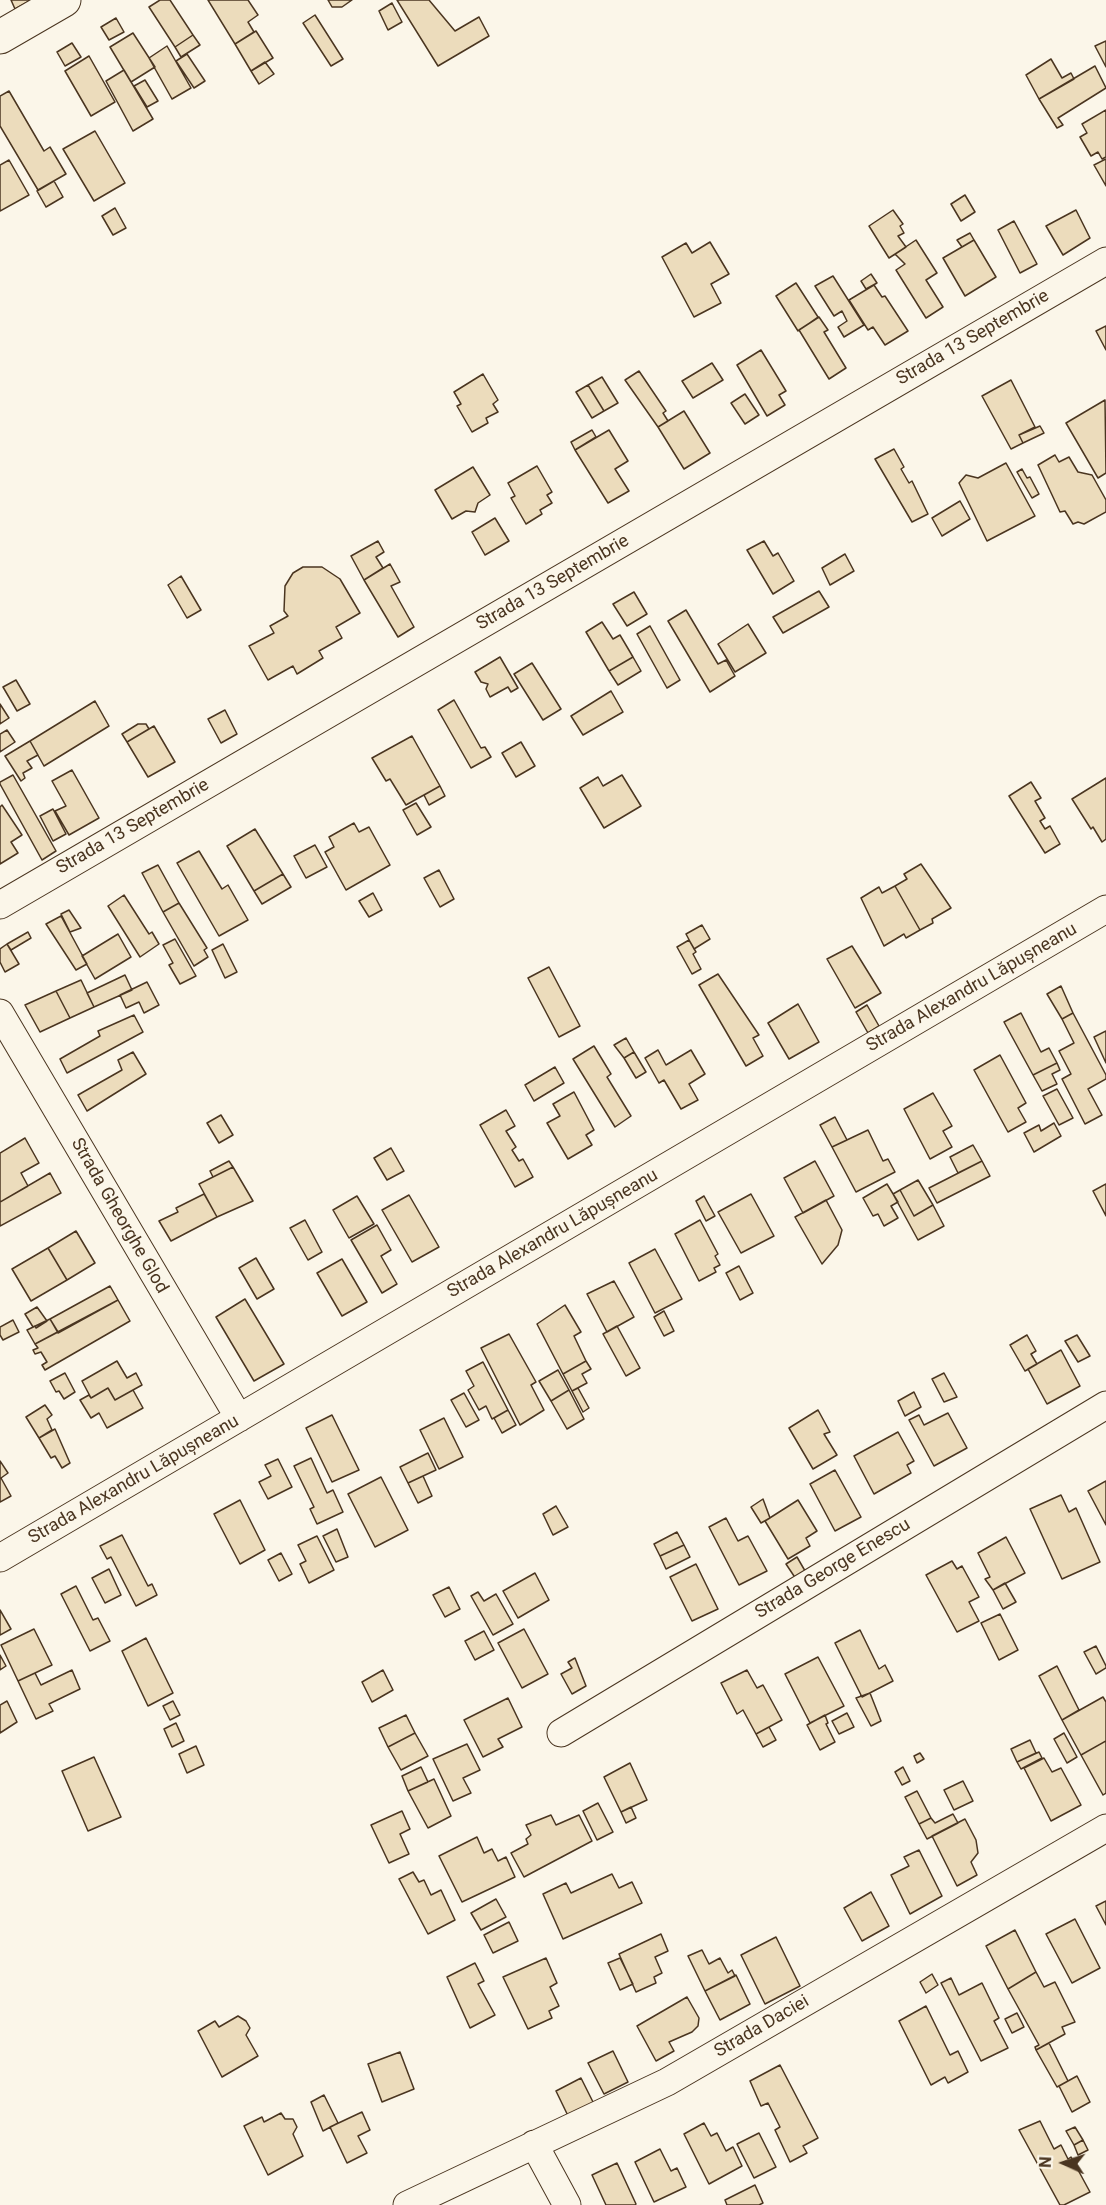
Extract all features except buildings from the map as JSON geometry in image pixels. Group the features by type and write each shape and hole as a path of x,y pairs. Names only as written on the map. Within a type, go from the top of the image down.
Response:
{"street":[{"path":"0,38 64,0"},
{"name":"Strada 13 Septembrie","path":"0,905 1106,261"},
{"name":"Strada Alexandru Lăpușneanu","path":"0,1558 1106,909"},
{"name":"Strada Gheorghe Glod","path":"0,1013 239,1418"},
{"name":"Strada George Enescu","path":"561,1733 1106,1405"},
{"name":"Strada Daciei","path":"407,2205 666,2082 1106,1827"},
{"path":"534,2144 567,2205"}]}
